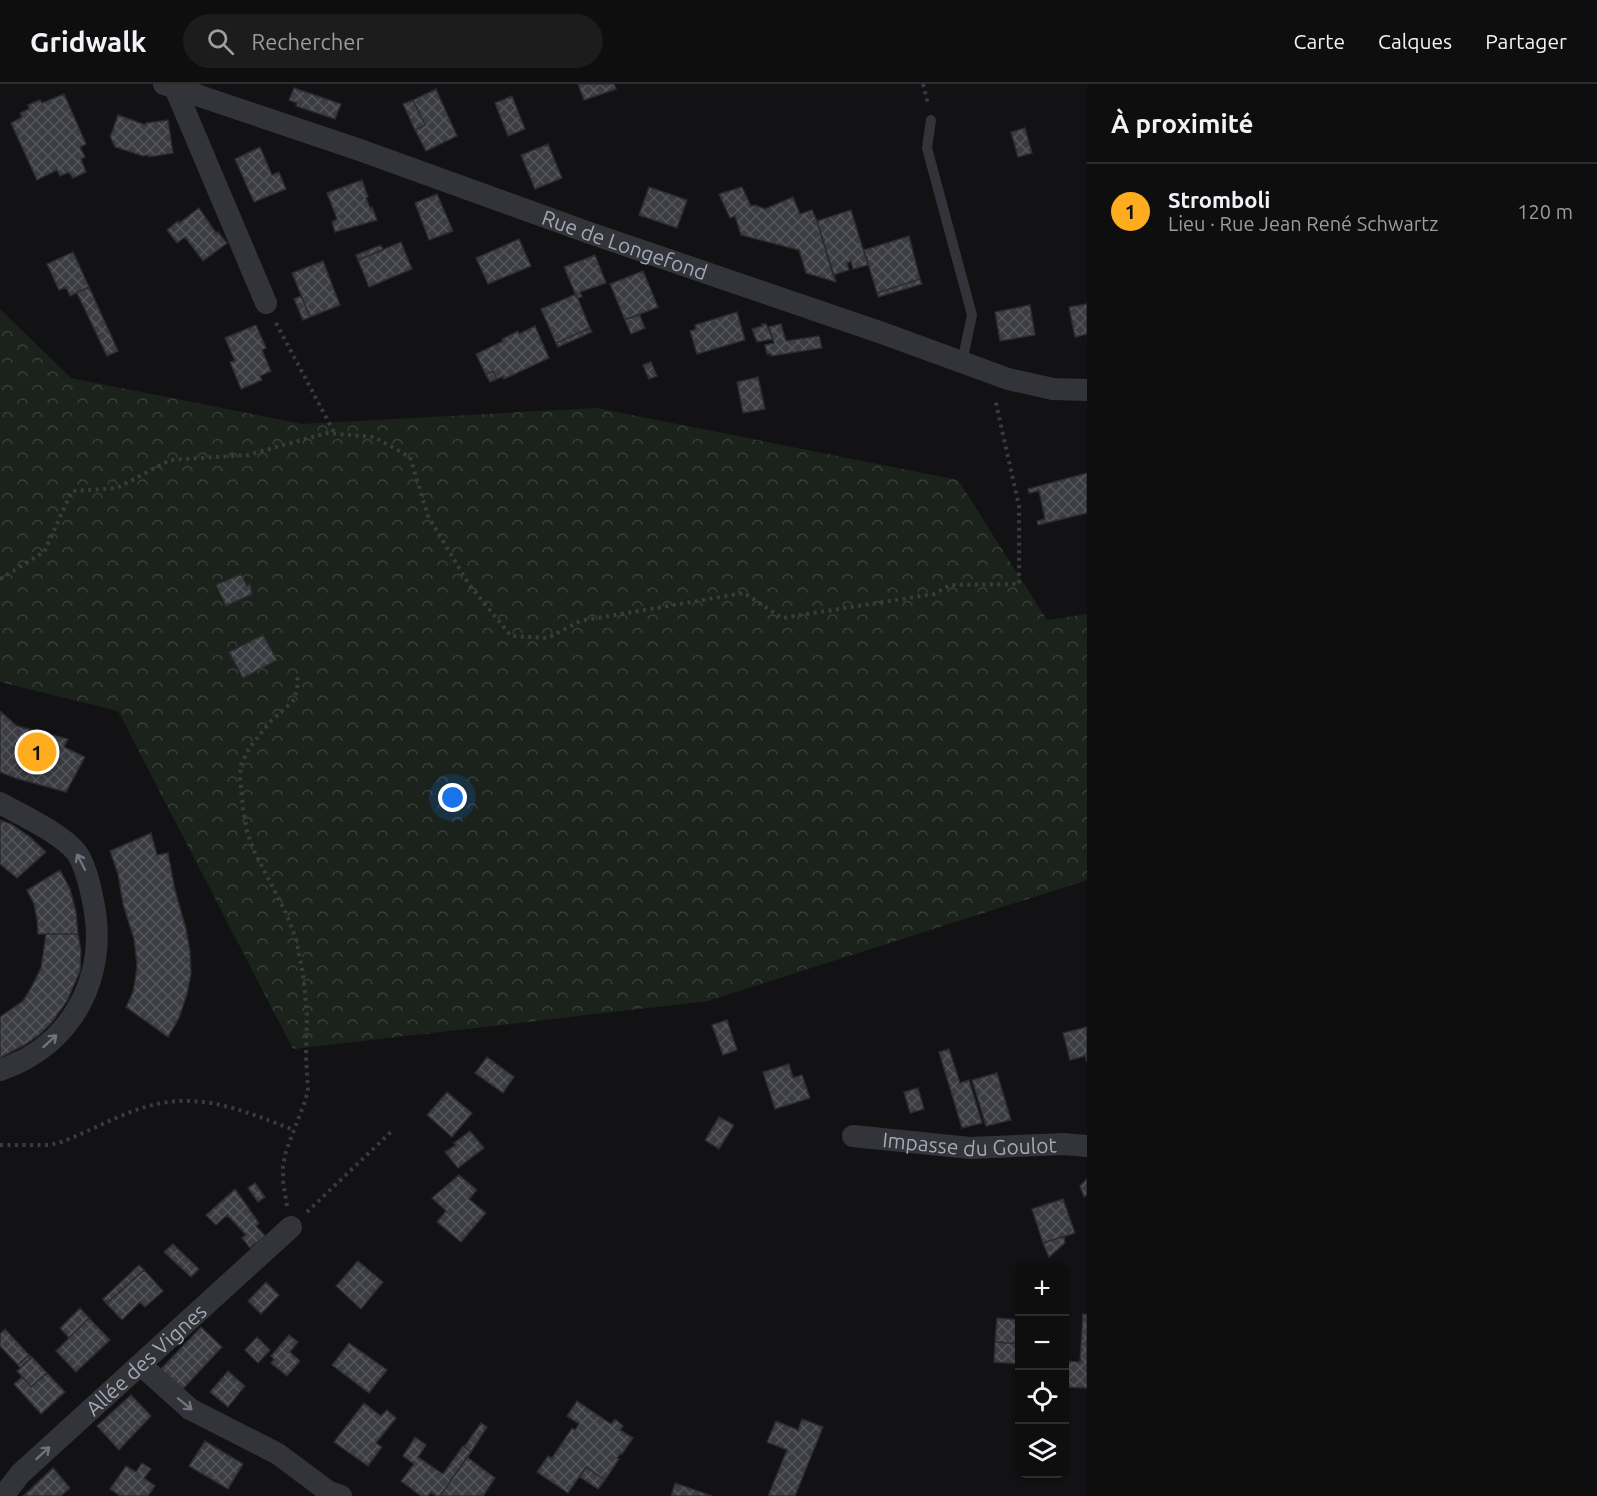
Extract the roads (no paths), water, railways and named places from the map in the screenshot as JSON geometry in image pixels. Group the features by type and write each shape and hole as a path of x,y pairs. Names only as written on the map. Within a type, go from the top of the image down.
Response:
{"street":[{"path":"170,86 266,303"},
{"name":"Rue de Longefond","path":"170,86 357,149 1008,379 1053,389 1087,390"},
{"path":"0,803 47,829 77,853 86,872 98,929 92,976 76,1012 59,1033 41,1049 0,1070"},
{"name":"Impasse du Goulot","path":"854,1136 970,1148 1064,1144 1087,1146"},
{"name":"Allée des Vignes","path":"3,1496 20,1474 291,1227"},
{"path":"141,1365 190,1409 278,1454 329,1492 341,1496"}],"lane":[{"path":"931,120 927,148 972,315 962,362"}],"place":[{"name":"Stromboli","path":"37,752"}]}
